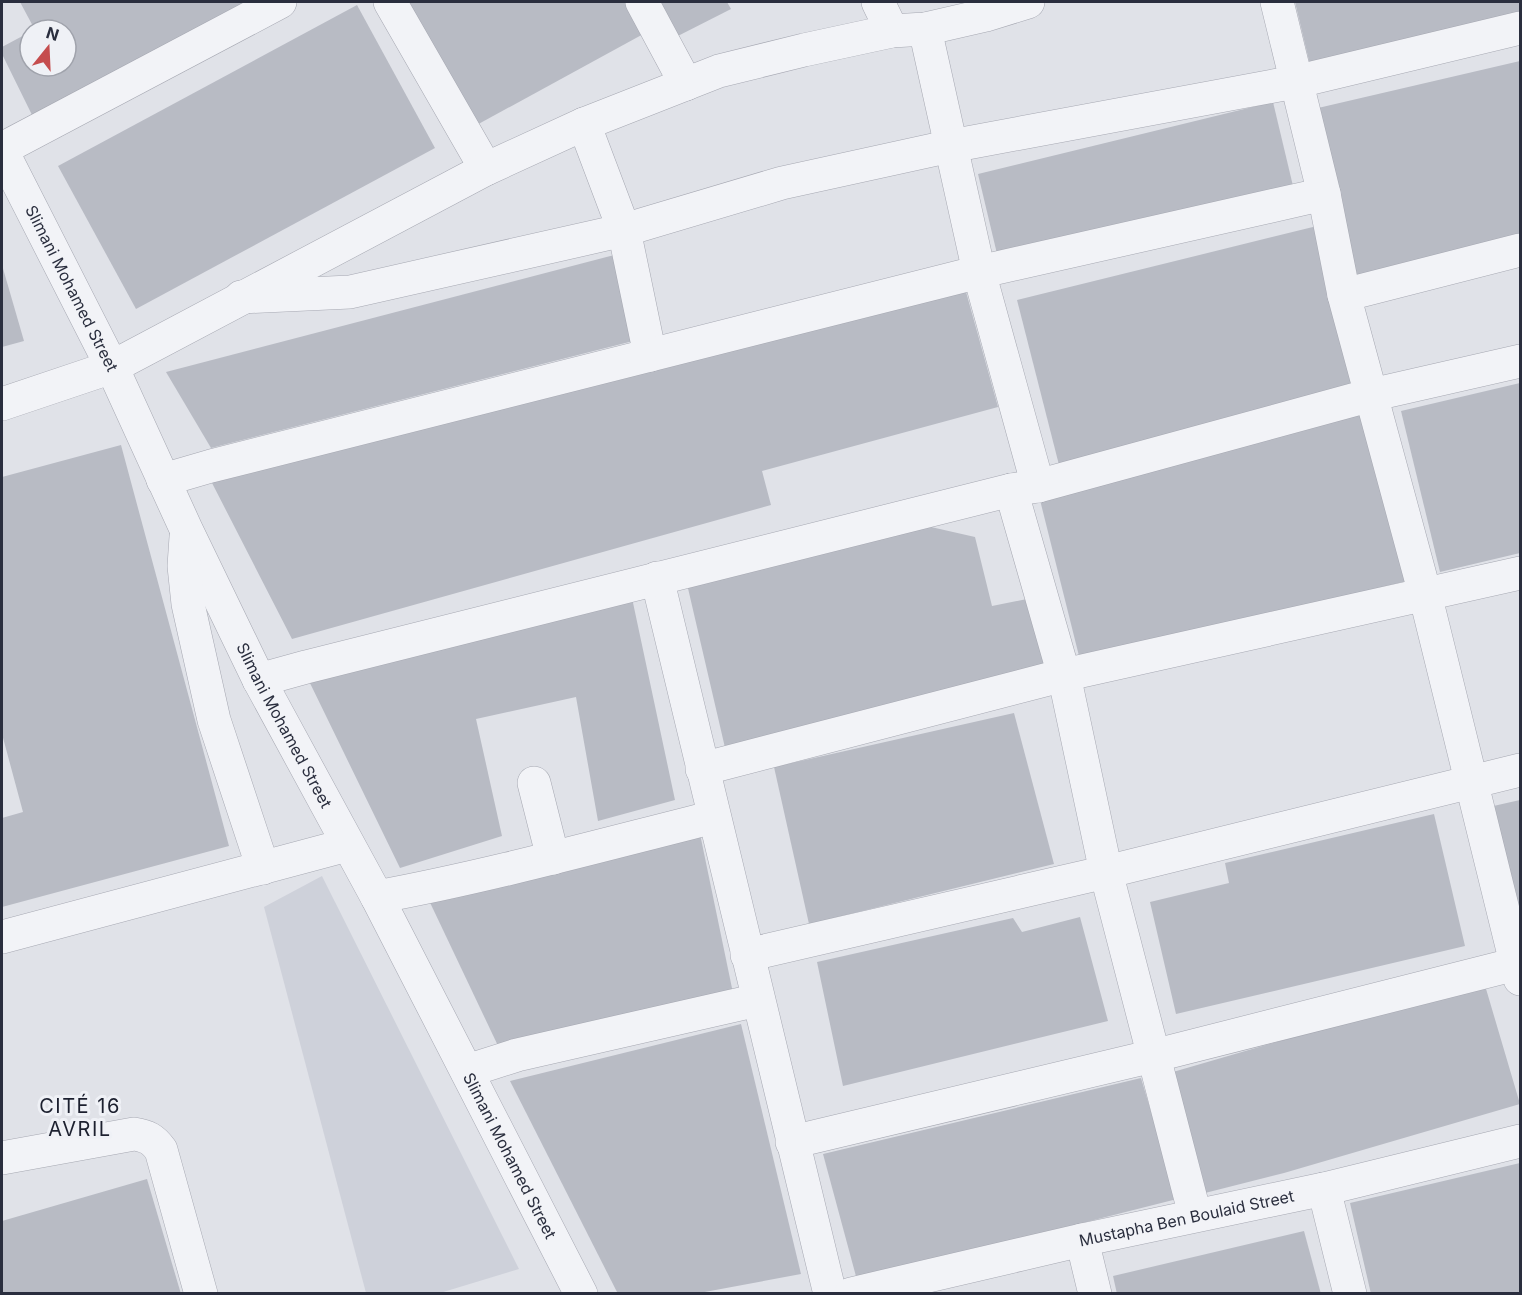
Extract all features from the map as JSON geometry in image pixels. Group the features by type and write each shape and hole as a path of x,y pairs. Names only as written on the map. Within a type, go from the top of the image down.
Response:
{"street":[{"path":"3,157 280,2"},
{"path":"390,2 486,169"},
{"path":"642,2 687,84"},
{"path":"878,2 892,31"},
{"path":"2,404 112,367 486,169 584,124 719,71 892,31 925,29 986,15 1028,2"},
{"path":"792,1142 1519,969 1425,594 1344,295 1324,194 1277,2"},
{"path":"241,297 350,292 624,230 782,183 951,146 1295,82 1521,28"},
{"path":"925,29 1107,872 1195,1215"},
{"path":"584,124 624,230 650,355"},
{"name":"Slimani Mohamed Street","path":"3,157 112,367 186,529 259,680 377,897 581,1293"},
{"path":"163,480 979,272 1324,194"},
{"path":"1344,295 1521,250"},
{"path":"259,680 657,578 1024,488 1371,395 1521,361"},
{"path":"186,529 184,566 188,604 214,720 263,868"},
{"path":"702,769 1064,675 1521,573"},
{"path":"657,578 830,1293"},
{"path":"747,955 1107,872 1521,770"},
{"path":"534,783 553,858"},
{"path":"377,897 553,858 714,817"},
{"path":"2,937 347,845"},
{"path":"467,1071 517,1054 758,1000"},
{"path":"2,1158 134,1134 154,1140 161,1150 201,1293"},
{"name":"Mustapha Ben Boulaid Street","path":"851,1293 1195,1215 1324,1189 1521,1141"},
{"path":"1324,1189 1350,1293"},
{"path":"1082,1240 1095,1293"}],"shaded area":[{"path":"322,876 519,1269 440,1293 366,1293 264,907"}],"building":[{"path":"20,2 261,2 33,117 2,54 2,47 18,38 18,78 78,78 78,18 29,18"},
{"path":"403,2 630,2 647,32 473,127"},
{"path":"651,2 727,2 731,9 670,40"},
{"path":"1295,2 1520,2 1520,15 1311,69"},
{"path":"357,5 435,148 136,309 58,166"},
{"path":"1520,61 1520,237 1357,275 1318,108"},
{"path":"1273,102 1293,186 998,258 978,174"},
{"path":"1317,226 1358,391 1059,465 1017,300"},
{"path":"618,254 641,339 211,448 166,372"},
{"path":"2,265 24,341 2,347"},
{"path":"963,281 998,407 762,471 771,505 292,639 211,481"},
{"path":"1520,383 1520,553 1440,572 1401,411"},
{"path":"1370,412 1411,580 1080,660 1038,492"},
{"path":"121,445 229,846 2,907 2,818 23,812 2,734 2,477"},
{"path":"931,527 975,537 992,606 1027,599 1049,662 726,752 687,584"},
{"path":"632,598 675,800 598,821 576,697 476,719 502,836 400,868 308,679"},
{"path":"1014,713 1054,864 809,924 774,767"},
{"path":"1520,800 1520,938 1489,807"},
{"path":"1434,814 1465,946 1176,1014 1150,902 1229,883 1225,863"},
{"path":"699,829 733,993 500,1050 425,892"},
{"path":"1080,917 1108,1021 843,1086 817,962 1013,918 1022,932"},
{"path":"1484,982 1520,1104 1284,1173 1205,1193 1173,1072"},
{"path":"741,1024 801,1274 694,1294 618,1294 510,1081"},
{"path":"1141,1078 1177,1199 857,1280 823,1154"},
{"path":"1520,1163 1520,1294 1371,1294 1350,1203"},
{"path":"147,1179 181,1294 2,1294 2,1221"},
{"path":"1304,1231 1321,1294 1117,1294 1113,1276"}],"district":[{"name":"CITÉ 16 AVRIL","path":"80,1118"}]}
